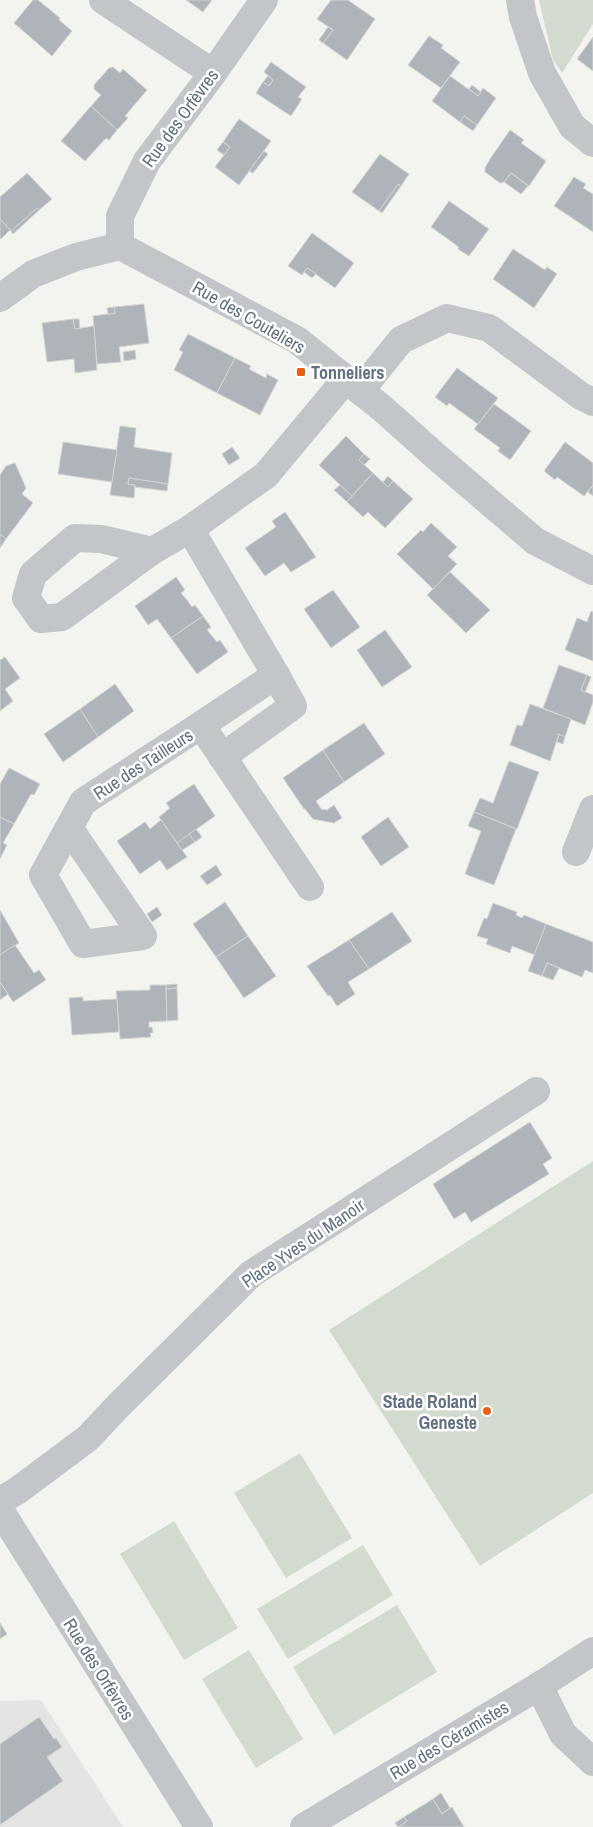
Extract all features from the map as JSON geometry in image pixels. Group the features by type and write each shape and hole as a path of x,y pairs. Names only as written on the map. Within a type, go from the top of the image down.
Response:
{"street":[{"path":"103,0 213,73"},
{"name":"Rue des Orfèvres","path":"120,246 120,216 146,162 213,73 264,0"},
{"path":"520,0 523,17 542,73 572,126 593,143"},
{"path":"0,298 33,274 76,257 120,246"},
{"name":"Rue des Couteliers","path":"120,246 296,340 353,385 535,541 593,571"},
{"path":"152,551 190,529 266,475 353,385 401,340 447,318 489,328 581,396 593,402"},
{"path":"190,529 293,706 222,757"},
{"name":"Rue des Tailleurs","path":"69,828 83,802 276,675"},
{"name":"Rue des Tailleurs","path":"201,725 310,887"},
{"path":"576,852 593,809"},
{"name":"Place Yves du Manoir","path":"0,1501 16,1492 88,1438 251,1274 536,1091"},
{"name":"Rue des Orfèvres","path":"0,1510 199,1827"},
{"name":"Rue des Céramistes","path":"304,1827 593,1651"},
{"path":"538,1686 563,1734 593,1762"}],"shaded area":[{"path":"539,0 593,0 593,24 562,73 553,60"},
{"name":"Stade Roland Geneste","path":"593,1161 593,1493 480,1566 329,1330"},
{"path":"300,1453 352,1538 286,1578 234,1493"},
{"path":"174,1521 238,1628 184,1660 120,1554"},
{"path":"363,1545 393,1595 288,1659 257,1609"},
{"path":"397,1605 437,1672 334,1735 293,1667"},
{"path":"249,1650 303,1739 256,1768 202,1679"},
{"path":"41,1700 123,1827 0,1827 0,1701"}],"building":[{"path":"33,0 38,0 60,18 59,20 72,31 52,56 14,23"},
{"path":"186,0 212,0 203,12"},
{"path":"331,0 348,0 375,19 347,60 323,43 333,30 317,19"},
{"path":"328,27 333,30 323,43 319,40"},
{"path":"429,36 443,45 441,48 460,62 441,88 408,65"},
{"path":"593,37 593,71 577,59"},
{"path":"271,62 306,87 298,97 302,99 291,116 256,93 263,82 269,86 273,80 264,72"},
{"path":"113,67 120,73 123,69 147,90 125,116 128,118 117,130 91,106 101,95 94,89 94,85 109,68"},
{"path":"268,76 273,80 269,86 263,82"},
{"path":"450,76 478,96 483,88 496,98 477,125 464,116 460,122 432,101"},
{"path":"472,85 481,92 478,96 469,89"},
{"path":"91,106 117,130 109,140 106,138 85,161 61,141"},
{"path":"464,116 477,125 473,131 460,122"},
{"path":"239,119 271,141 239,185 215,167 230,147 223,142"},
{"path":"510,130 524,140 521,143 546,161 529,186 511,173 504,182 500,183 485,172 490,159"},
{"path":"223,142 230,147 224,155 217,150"},
{"path":"264,151 268,154 253,173 249,171"},
{"path":"380,154 409,174 401,186 398,184 379,211 352,192"},
{"path":"27,173 52,199 39,210 37,208 11,231 0,219 0,197"},
{"path":"511,173 528,186 521,194 504,182"},
{"path":"574,177 586,184 583,188 593,194 593,232 554,206"},
{"path":"398,184 401,186 382,213 379,211"},
{"path":"449,201 489,229 469,256 431,227"},
{"path":"37,208 39,210 13,234 11,231"},
{"path":"0,219 10,230 1,239 0,238"},
{"path":"312,233 354,263 335,288 307,268 302,275 288,266"},
{"path":"513,249 545,270 547,267 557,274 534,308 493,279"},
{"path":"307,268 316,274 312,278 304,272"},
{"path":"144,304 149,343 119,347 121,362 97,364 93,316 115,313 114,307"},
{"path":"114,307 115,313 108,314 107,308"},
{"path":"73,319 75,329 94,326 97,370 75,373 74,359 47,362 42,323"},
{"path":"73,319 79,319 80,328 75,329"},
{"path":"188,334 235,358 217,393 174,370 183,352 179,350"},
{"path":"135,350 136,359 124,361 123,352"},
{"path":"235,358 251,366 249,369 266,378 267,374 278,380 260,415 217,393"},
{"path":"457,368 498,398 478,424 449,403 447,406 435,397"},
{"path":"494,404 531,431 510,460 498,451 500,448 474,429"},
{"path":"120,426 136,428 134,447 172,453 168,484 129,478 128,484 135,485 134,498 110,495"},
{"path":"346,436 364,454 359,460 373,473 352,496 319,465"},
{"path":"63,442 117,450 112,482 58,474"},
{"path":"565,442 593,463 593,485 584,496 557,477 555,480 544,471"},
{"path":"232,447 240,458 229,465 222,454"},
{"path":"364,454 370,459 364,465 359,460"},
{"path":"15,463 26,488 22,494 33,503 6,539 0,534 0,475 6,466"},
{"path":"373,473 388,487 393,481 413,499 385,528 368,512 363,517 347,502"},
{"path":"388,476 393,481 388,487 383,482"},
{"path":"129,478 168,484 167,491 135,487 135,485 128,484"},
{"path":"340,485 352,496 347,502 334,490"},
{"path":"593,485 593,496 588,492"},
{"path":"285,512 316,557 291,572 284,563 265,576 245,548 276,527 272,521"},
{"path":"431,523 457,547 448,556 457,564 433,589 397,554 421,530 423,532"},
{"path":"0,534 6,539 0,548"},
{"path":"450,572 490,610 466,633 427,595"},
{"path":"176,577 185,590 181,593 192,607 195,605 203,616 171,638 157,619 148,625 135,606"},
{"path":"333,590 360,627 331,648 304,609"},
{"path":"591,611 593,612 593,661 565,650 577,618 587,622"},
{"path":"203,616 211,627 207,630 217,642 220,640 228,652 197,674 171,638"},
{"path":"385,630 412,667 382,687 357,650"},
{"path":"5,657 20,678 5,689 13,701 0,711 0,660"},
{"path":"559,665 587,675 581,690 593,695 593,702 585,725 543,708"},
{"path":"587,675 591,677 585,692 581,690"},
{"path":"115,684 134,711 98,737 80,709"},
{"path":"530,704 571,719 565,737 559,734 550,761 510,745 517,725 522,726"},
{"path":"80,709 98,737 63,762 44,734"},
{"path":"364,723 385,754 344,782 323,750"},
{"path":"559,734 565,737 563,744 557,742"},
{"path":"323,750 344,782 316,801 321,809 327,810 334,805 342,818 334,823 313,819 283,778"},
{"path":"509,761 539,772 517,829 474,812 480,798 493,803"},
{"path":"9,768 40,784 34,795 31,794 14,824 0,817 0,784"},
{"path":"194,784 215,816 177,843 159,817 170,808 166,803"},
{"path":"474,812 516,829 494,885 465,874 481,831 468,826"},
{"path":"0,817 14,824 3,843 7,845 0,859"},
{"path":"388,817 409,847 381,866 361,837"},
{"path":"161,820 187,857 167,870 160,860 140,874 117,841 145,822 150,829"},
{"path":"196,829 202,837 195,842 189,834"},
{"path":"189,834 195,842 182,850 177,843"},
{"path":"216,865 222,875 207,885 200,876"},
{"path":"225,902 248,936 216,957 193,924"},
{"path":"493,903 517,912 516,915 522,918 524,915 546,924 535,955 512,946 510,953 486,944 488,939 477,936 484,918 487,919"},
{"path":"157,907 162,915 152,922 147,914"},
{"path":"0,910 19,943 0,955"},
{"path":"392,912 412,941 369,969 349,940"},
{"path":"546,924 593,942 593,973 585,970 582,977 547,963 542,976 528,971"},
{"path":"248,936 276,976 244,998 216,957"},
{"path":"349,940 369,969 348,982 355,994 337,1006 307,966"},
{"path":"15,945 34,973 39,970 46,980 13,1002 0,982 0,955"},
{"path":"547,963 559,968 553,980 542,976"},
{"path":"0,982 8,994 0,1000"},
{"path":"177,984 177,988 166,989 166,985"},
{"path":"150,985 166,985 167,1021 149,1022 149,1027 152,1027 153,1033 150,1033 151,1037 120,1039 116,991 150,990"},
{"path":"177,988 178,1020 167,1021 166,989"},
{"path":"83,997 83,1001 117,999 119,1032 72,1035 69,998"},
{"path":"530,1122 552,1158 543,1164 549,1174 471,1222 465,1212 454,1219 433,1184"},
{"path":"0,1623 7,1634 0,1639"},
{"path":"39,1717 62,1747 47,1757 63,1781 0,1825 0,1744"},
{"path":"441,1793 450,1808 442,1814 433,1799"},
{"path":"433,1799 442,1814 452,1807 464,1827 398,1827 407,1821 404,1817"},
{"path":"404,1817 407,1821 398,1827 395,1823"}],"place":[{"name":"Tonneliers","path":"301,372"},
{"name":"Stade Roland Geneste","path":"487,1411"}]}
